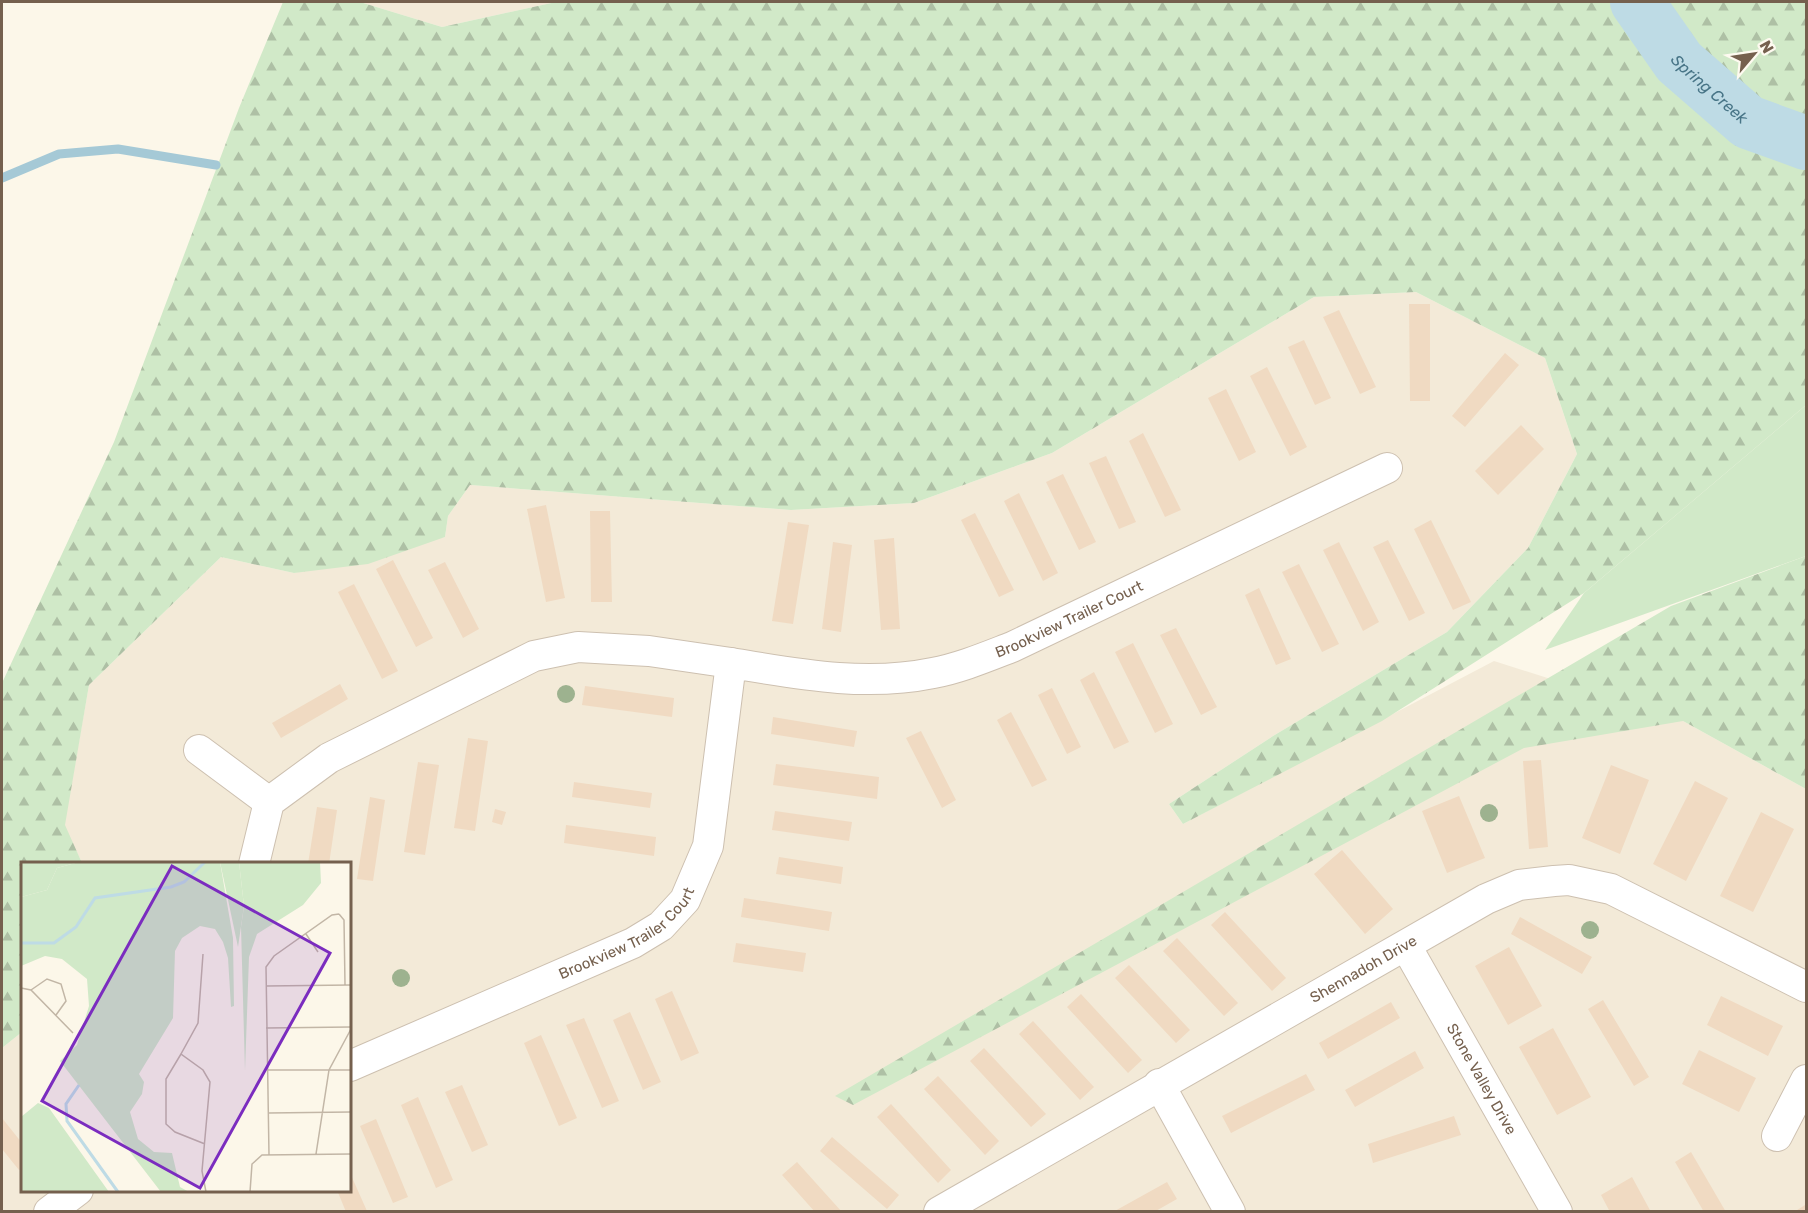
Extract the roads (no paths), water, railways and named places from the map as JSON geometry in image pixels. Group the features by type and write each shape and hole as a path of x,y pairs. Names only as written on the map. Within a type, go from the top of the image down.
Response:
{"street":[{"name":"Brookview Trailer Court","path":"269,802 329,759 534,656 578,647 649,651 810,676 860,679 932,673 965,665 1012,647 1387,468"},
{"name":"Brookview Trailer Court","path":"351,1066 633,943 661,926 685,900 708,846 731,663"},
{"path":"199,750 269,802 254,862"},
{"name":"Shennadoh Drive","path":"939,1212 1159,1084 1486,899 1519,885 1569,880 1611,889 1806,987"},
{"name":"Stone Valley Drive","path":"1406,946 1557,1212"},
{"path":"1778,1136 1806,1080"},
{"path":"1159,1084 1230,1212"},
{"path":"49,1212 77,1192"}],"waterway":[{"name":"Spring Creek","path":"1637,2 1679,62 1748,122 1806,143"},
{"path":"2,178 59,154 118,149 216,165"}]}
